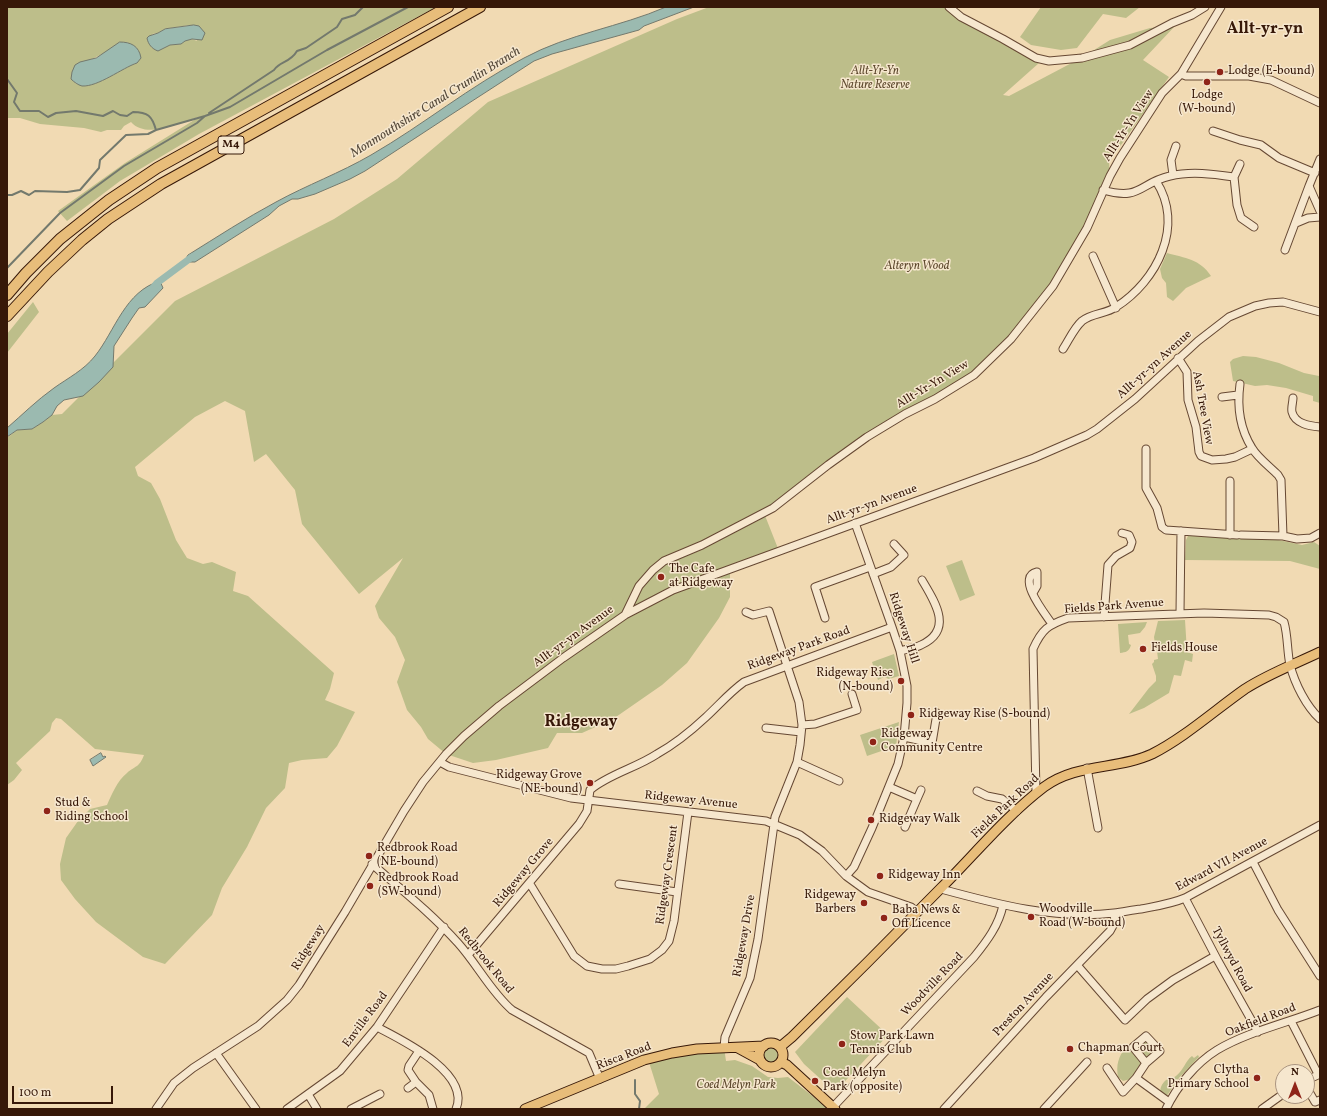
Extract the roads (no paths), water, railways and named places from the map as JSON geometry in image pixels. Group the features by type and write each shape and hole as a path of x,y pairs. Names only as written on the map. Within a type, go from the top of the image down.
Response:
{"highway":[{"name":"M4","path":"7,294 60,239 109,200 151,172 448,7"},
{"name":"M4","path":"7,316 42,278 82,240 108,219 161,184 480,7"}],"main road":[{"name":"Fields Park Road","path":"780,1047 798,1032 1017,811 1045,786 1072,772 1087,768 1132,762 1151,754 1167,746 1246,689 1267,676 1320,652"},
{"path":"768,1043 772,1043 780,1047 783,1053 781,1062 777,1066 770,1067 763,1064 760,1060 760,1052 764,1046 768,1043"},
{"name":"Risca Road","path":"525,1109 644,1060 697,1049 764,1046"},
{"name":"Risca Road","path":"738,1048 760,1060"},
{"path":"781,1062 787,1065 834,1108"}],"street":[{"path":"948,7 961,18 1003,39 1036,58 1049,61 1082,58 1130,45 1172,23 1192,15 1205,7"},
{"name":"Allt-Yr-Yn View","path":"625,615 639,586 653,570 664,561 702,545 773,508 828,464 868,437 974,375 1011,339 1053,286 1087,228 1120,158 1162,93 1181,74 1221,7"},
{"path":"1181,74 1186,76 1249,76 1271,80 1320,103"},
{"path":"1213,131 1261,145 1279,158 1314,173"},
{"path":"1173,175 1171,160 1176,146"},
{"path":"1285,250 1320,159"},
{"path":"1240,164 1234,177 1237,205 1241,218 1254,227"},
{"path":"1104,190 1116,194 1126,195 1136,193 1156,181 1173,175 1205,173 1234,177"},
{"path":"1064,349 1082,321 1091,316 1108,312 1116,308 1132,296 1154,268 1163,248 1169,217 1163,195 1156,181"},
{"path":"1309,186 1320,211"},
{"path":"1296,223 1308,218 1320,217"},
{"path":"1093,256 1116,308"},
{"name":"Allt-yr-yn Avenue","path":"440,762 464,736 499,706 563,658 625,615 673,590 1027,460 1087,435 1097,430 1135,399 1178,358 1229,317 1255,306 1283,302 1320,312"},
{"name":"Ash Tree View","path":"1178,358 1187,372 1188,400 1196,427 1198,452 1201,456 1212,460 1226,459 1235,457 1252,449"},
{"path":"1240,384 1238,395 1241,422 1252,449 1281,480 1283,536"},
{"path":"1222,397 1238,395"},
{"path":"1293,398 1292,412 1296,419 1305,425 1320,427"},
{"path":"1146,449 1146,488 1157,508 1162,527 1166,530 1219,532 1236,535 1283,536 1297,539 1311,538 1320,533"},
{"path":"1230,481 1236,535"},
{"name":"Ridgeway Hill","path":"846,876 854,867 898,764 904,737 907,686 900,651 855,523"},
{"path":"1180,613 1181,531"},
{"path":"1104,617 1108,565 1116,556 1130,548 1132,542 1132,538 1129,535 1122,533"},
{"path":"825,618 815,588 890,567 904,555 894,544"},
{"path":"900,651 920,646 929,641 936,634 940,623 939,613 934,601 922,580"},
{"path":"1033,594 1039,606 1052,624"},
{"name":"Ridgeway Drive","path":"724,1048 725,1037 750,978 758,939 775,817 796,762 802,728 799,702 769,611 753,615 746,612"},
{"name":"Fields Park Avenue","path":"1036,793 1033,649 1038,637 1052,624 1068,618 1180,613 1264,615 1276,617 1284,622 1291,666 1299,690 1309,706 1320,719"},
{"name":"Ridgeway Park Road","path":"588,800 590,790 599,783 656,755 685,736 706,718 733,690 744,682 892,627"},
{"path":"766,728 802,728 857,710 852,694"},
{"path":"904,737 932,743 938,713"},
{"name":"Ridgeway Avenue","path":"440,762 449,768 571,798 766,821 800,835 822,851 846,876 868,892 911,907 917,912"},
{"name":"Ridgeway","path":"156,1109 174,1083 193,1068 258,1026 287,1000 299,985 345,912 404,811 423,782 440,762"},
{"path":"796,762 839,781"},
{"path":"1087,768 1098,828"},
{"path":"889,786 917,799"},
{"path":"905,827 921,790"},
{"path":"977,791 987,796 1002,799 1017,811"},
{"name":"Ridgeway Grove","path":"468,955 530,884 579,824 587,812 588,800"},
{"name":"Ridgeway Crescent","path":"530,884 574,956 588,966 602,969 616,969 650,959 662,950 669,941 674,921 688,812"},
{"name":"Edward VII Avenue","path":"940,889 1003,905 1086,915 1114,914 1171,903 1185,898 1320,825"},
{"path":"1253,862 1278,910 1320,976"},
{"name":"Redbrook Road","path":"372,864 444,927 508,1006 589,1054 600,1079"},
{"path":"619,884 677,892"},
{"name":"Tyllwyd Road","path":"1185,898 1215,956 1258,1032"},
{"name":"Woodville Road","path":"834,1108 974,957 993,931 1001,915 1003,905"},
{"name":"Preston Avenue","path":"944,1109 1110,931 1114,922 1114,914"},
{"name":"Enville Road","path":"287,1109 340,1071 377,1027 444,927"},
{"path":"1077,965 1125,1020 1160,989 1215,956"},
{"name":"Oakfield Road","path":"1166,1109 1183,1082 1201,1061 1217,1050 1258,1032 1320,1010"},
{"path":"1291,1021 1319,1074"},
{"path":"377,1027 407,1042 446,1072 455,1085 458,1097 456,1109"},
{"path":"419,1051 408,1070 416,1082 429,1095 433,1109"},
{"path":"216,1053 256,1109"},
{"path":"1044,1109 1087,1062"},
{"path":"1107,1068 1123,1092 1136,1078 1146,1063"},
{"path":"1136,1078 1169,1102"},
{"path":"408,1088 416,1082"},
{"path":"308,1094 317,1109"},
{"path":"351,1109 380,1094"},
{"path":"1262,1109 1275,1100"}],"water":[{"path":"666,7 694,7 644,26 639,30 552,54 534,61 365,171 315,194 298,199 292,199 279,206 269,215 195,262 184,262 188,255 243,221 288,196 371,155 466,93 524,58 558,43 631,20"},
{"path":"194,25 199,26 205,33 202,40 192,39 181,44 170,45 158,51 152,48 149,44 147,38 149,36 165,29"},
{"path":"120,42 131,44 138,50 141,58 137,63 88,86 81,86 71,79 75,65 80,62 96,58"},
{"path":"160,281 163,288 145,307 139,308 132,318 114,346 113,367 99,382 83,396 64,400 57,406 52,415 32,429 17,430 7,437 7,428 42,397 81,370 91,361 122,313 138,293 148,286"},
{"path":"101,753 103,757 106,757 93,766 90,760"}],"waterway":[{"path":"209,113 274,70 276,67 291,58 297,51 306,48 337,27 342,19 355,15 363,7"},
{"path":"7,268 60,213 124,166 197,123 205,116 230,107 327,50 408,7"},
{"path":"7,79 17,93 14,102 20,111 39,111 48,117 56,113 76,111 103,116 113,111 120,115 127,116 133,112 138,112 149,116 153,121 156,130 205,116"},
{"path":"7,195 12,195 21,191 29,195 35,191 67,192 80,190 99,168 100,160 126,135 148,134 156,130"},
{"name":"Monmouthshire Canal Crumlin Branch","path":"153,288 157,283 192,257"},
{"path":"635,1080 635,1094 640,1101 639,1109"}],"place":[{"name":"Lodge (E-bound)","path":"1220,72"},
{"name":"Lodge (W-bound)","path":"1207,82"},
{"name":"The Cafe at Ridgeway","path":"661,577"},
{"name":"Fields House","path":"1143,649"},
{"name":"Ridgeway Rise (N-bound)","path":"901,681"},
{"name":"Ridgeway Rise (S-bound)","path":"911,715"},
{"name":"Ridgeway Community Centre","path":"873,742"},
{"name":"Ridgeway Grove (NE-bound)","path":"590,783"},
{"name":"Stud & Riding School","path":"47,811"},
{"name":"Ridgeway Walk","path":"871,820"},
{"name":"Redbrook Road (NE-bound)","path":"369,856"},
{"name":"Ridgeway Inn","path":"880,876"},
{"name":"Redbrook Road (SW-bound)","path":"370,886"},
{"name":"Ridgeway Barbers","path":"864,903"},
{"name":"Woodville Road (W-bound)","path":"1031,917"},
{"name":"Baba News & Off Licence","path":"884,918"},
{"name":"Stow Park Lawn Tennis Club","path":"842,1044"},
{"name":"Chapman Court","path":"1070,1049"},
{"name":"Clytha Primary School","path":"1257,1078"},
{"name":"Coed Melyn Park (opposite)","path":"815,1081"}],"district":[{"name":"Allt-yr-yn","path":"1265,30"},
{"name":"Ridgeway","path":"581,723"}],"park label":[{"name":"Allt-Yr-Yn Nature Reserve","path":"875,79"},
{"name":"Alteryn Wood","path":"917,267"},
{"name":"Coed Melyn Park","path":"736,1086"}]}
